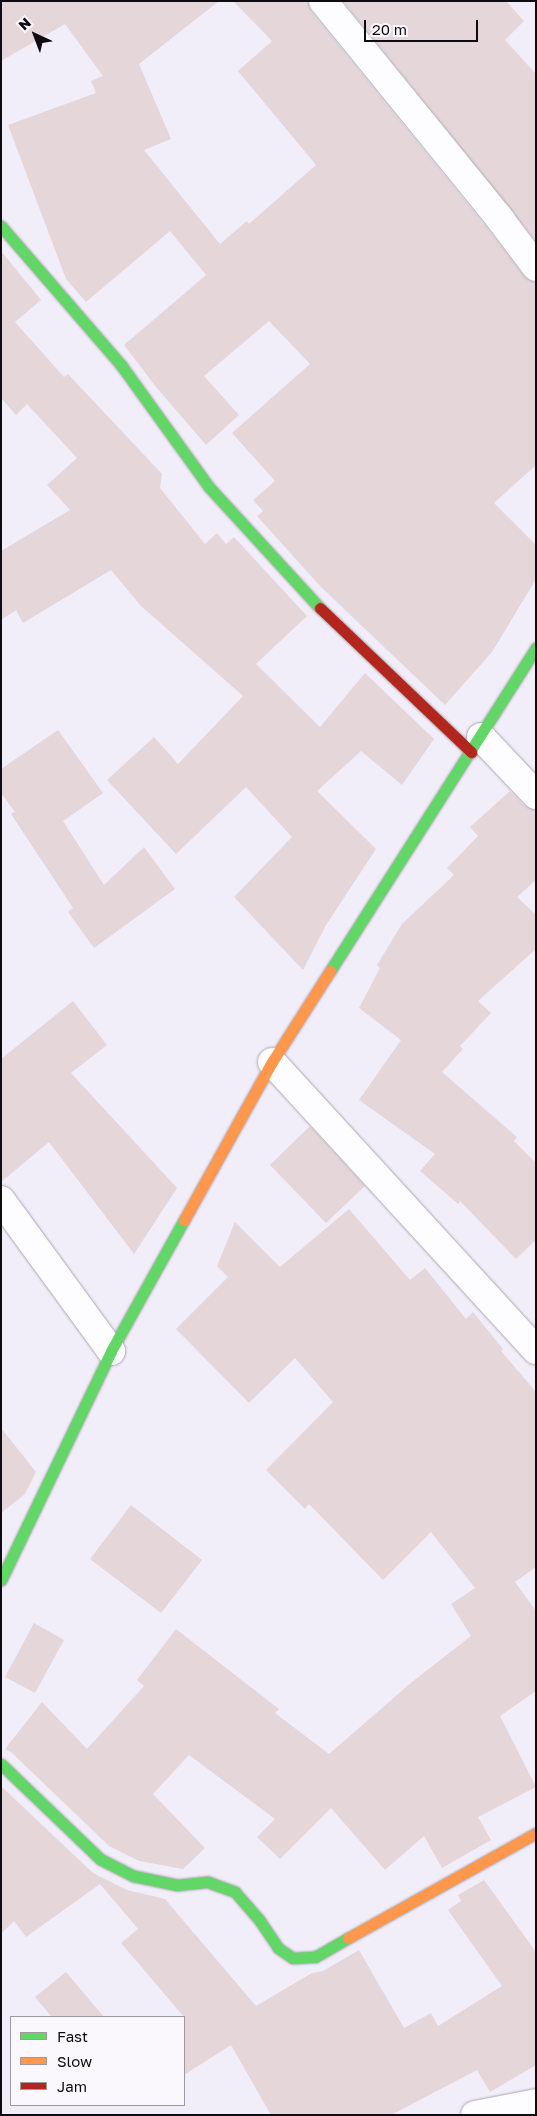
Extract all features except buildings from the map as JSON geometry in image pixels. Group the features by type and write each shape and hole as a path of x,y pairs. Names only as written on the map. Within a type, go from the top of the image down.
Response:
{"street":[{"path":"323,1 500,219 536,267"},
{"path":"5,238 35,268 121,365 209,487 310,598 536,796"},
{"path":"1,1580 111,1351 272,1062 536,648"},
{"path":"272,1062 536,1350"},
{"path":"1,1200 111,1351"},
{"path":"1,1764 100,1858 134,1876 177,1885 208,1882 235,1892 260,1921 278,1948 293,1958 315,1958 536,1833"},
{"path":"475,2115 536,2103"}],"traffic: fast":[{"path":"1,226 121,365 209,487 320,608"},
{"path":"330,971 536,648"},
{"path":"1,1580 111,1351 184,1220"},
{"path":"1,1764 100,1859 134,1876 177,1885 208,1882 235,1892 260,1921 278,1948 293,1958 315,1957 348,1938"}],"traffic: slow":[{"path":"184,1220 272,1062 330,971"},
{"path":"348,1938 536,1833"}],"traffic: jam":[{"path":"320,608 471,752"}]}
